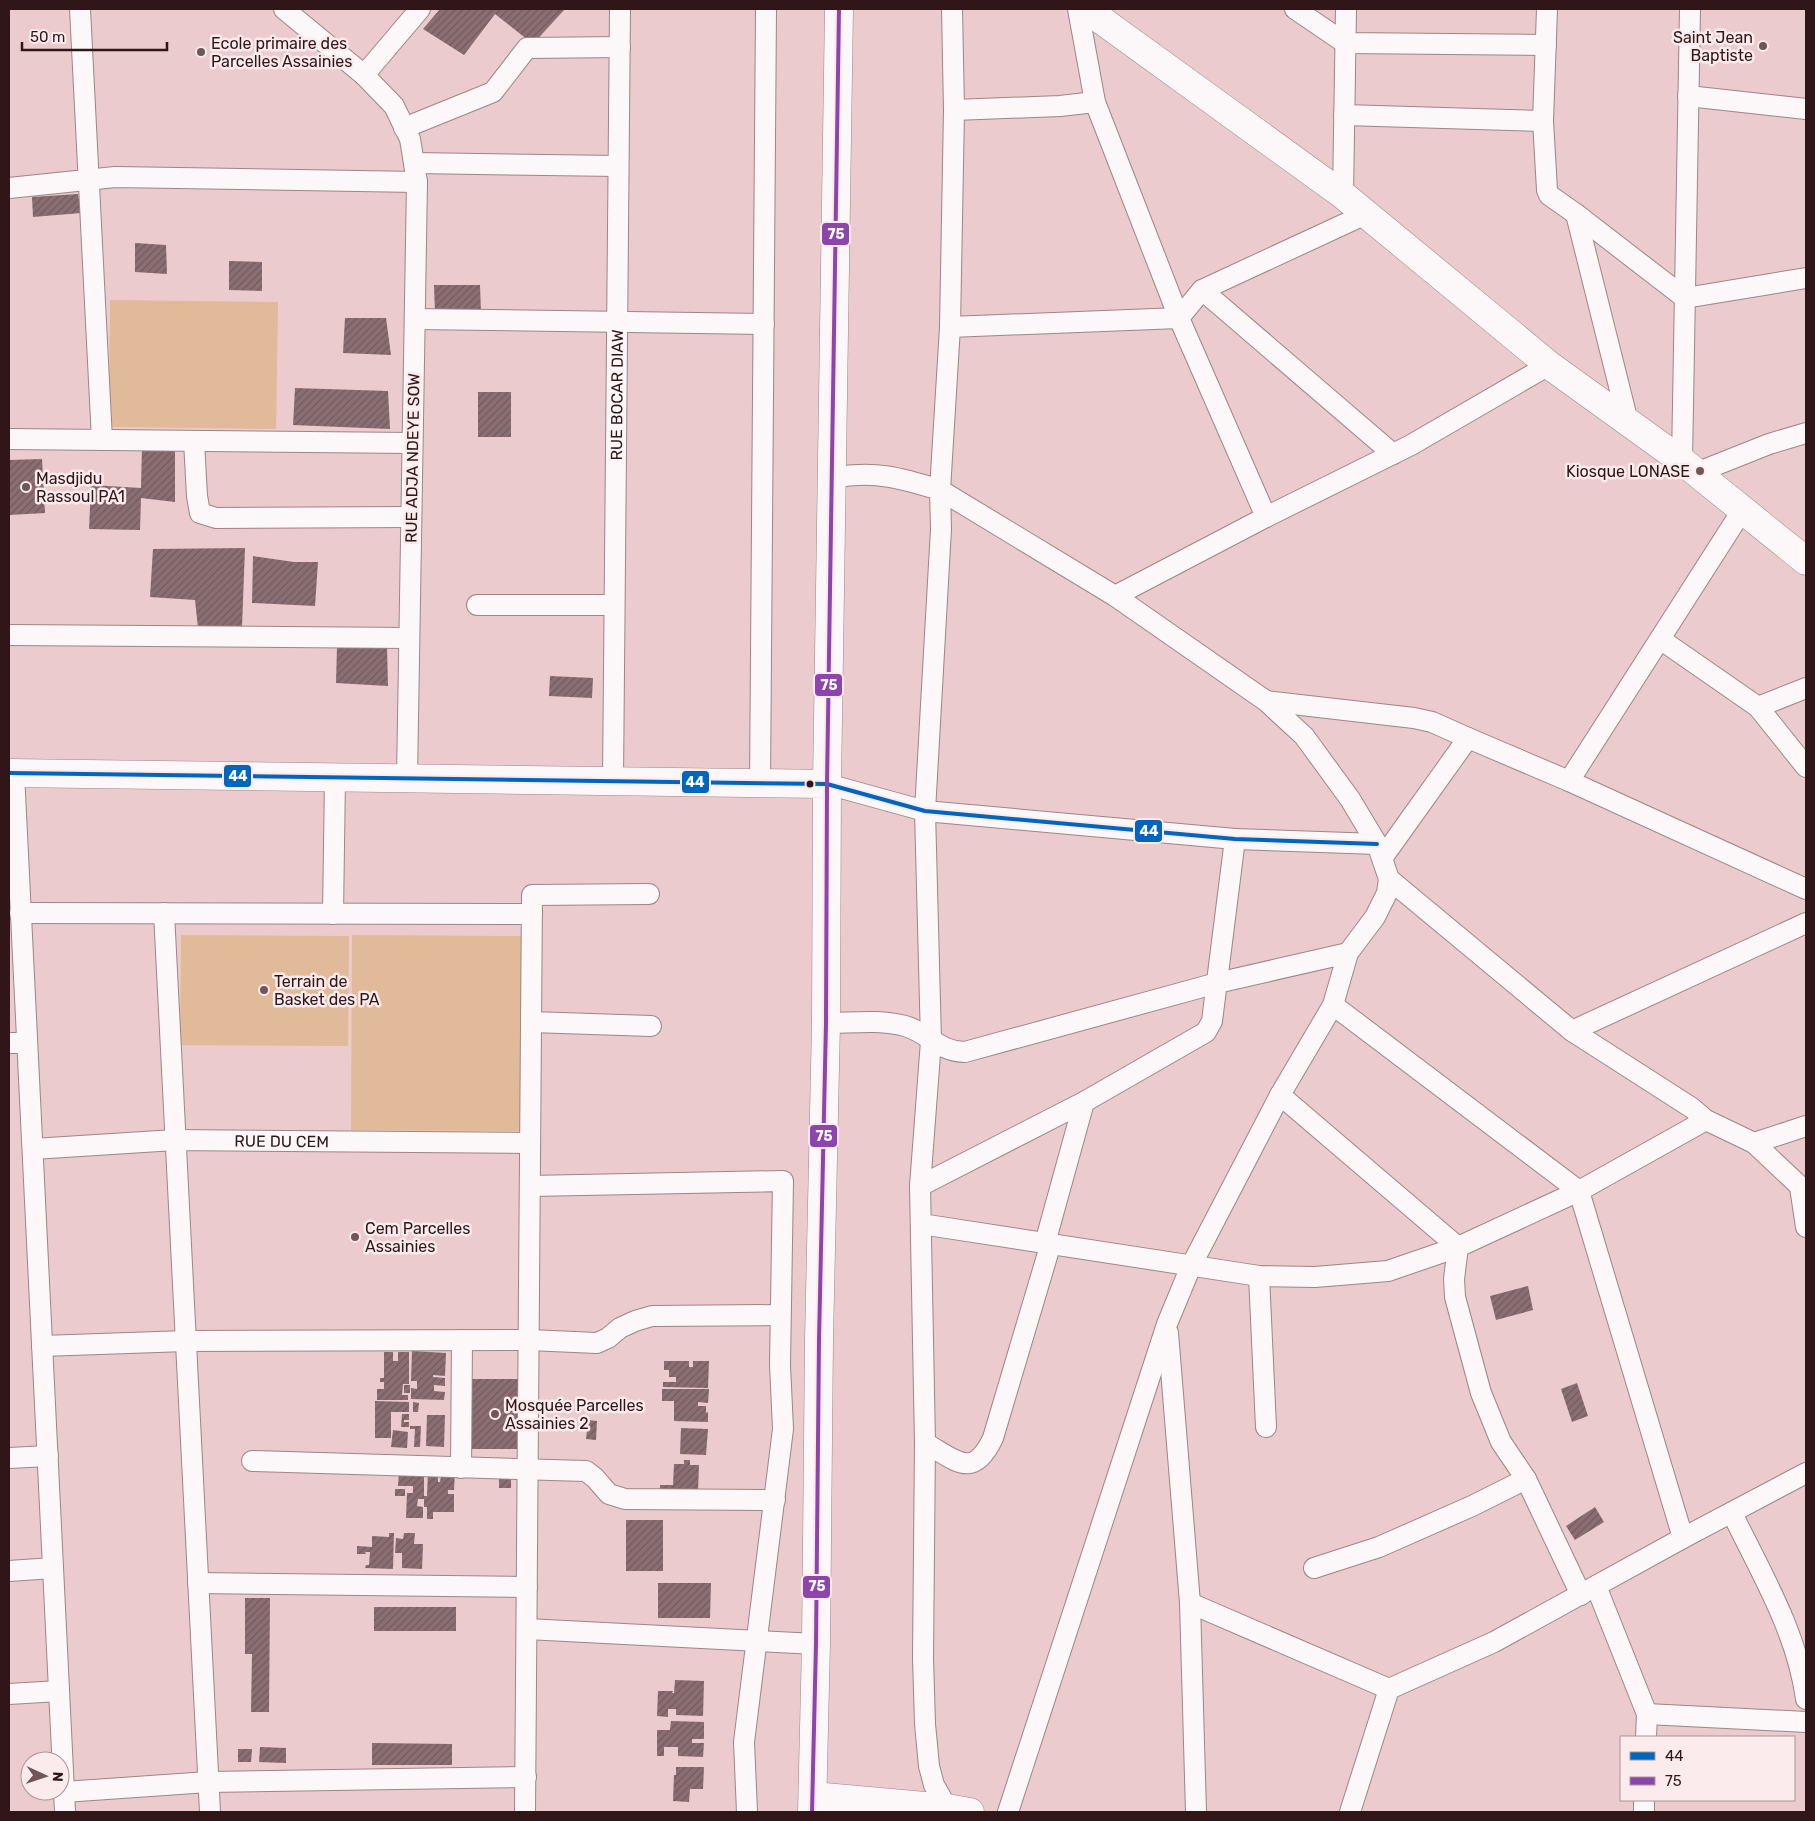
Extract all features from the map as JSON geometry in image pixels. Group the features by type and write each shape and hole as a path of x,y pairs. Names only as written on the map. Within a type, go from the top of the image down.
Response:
{"street":[{"path":"80,9 102,440"},
{"name":"RUE ADJA NDEYE SOW","path":"284,9 364,75 394,106 407,133 416,172 408,778"},
{"path":"364,75 420,9"},
{"name":"RUE BOCAR DIAW","path":"613,780 620,9"},
{"path":"760,783 766,9"},
{"path":"839,9 827,784 826,1023 812,1804 954,1811"},
{"path":"952,9 954,110 950,327 940,490 940,529 925,811 931,1041 920,1186 925,1443 923,1658 925,1724 929,1766 934,1785 954,1811"},
{"path":"1078,9 1095,102 1178,318 1266,517"},
{"path":"1087,9 1343,195 1549,365 1689,467 1806,561"},
{"path":"1295,9 1345,43 1546,45"},
{"path":"1343,195 1346,9"},
{"path":"1547,9 1543,121 1546,190 1550,195 1685,298 1806,278"},
{"path":"1689,467 1685,298 1690,9"},
{"path":"407,133 493,92 527,48 620,47"},
{"path":"1688,96 1806,109"},
{"path":"954,110 1060,106 1095,102"},
{"path":"1344,115 1543,121"},
{"path":"9,188 115,177 416,172 618,166"},
{"path":"950,327 1178,318 1202,290 1366,214"},
{"path":"1576,214 1628,422"},
{"path":"1202,290 1393,454"},
{"path":"415,319 764,324"},
{"path":"1115,596 1266,517 1393,454 1549,365"},
{"path":"1689,467 1806,433"},
{"path":"9,439 412,443"},
{"path":"194,441 197,496 200,513 216,518 411,517"},
{"path":"833,478 865,474 889,475 940,490 1115,596 1266,701 1304,736 1350,799 1380,851 1389,879 1387,893 1375,917 1348,953 1333,1005 1280,1095 1191,1266 1167,1324 1008,1812"},
{"path":"1569,781 1743,509"},
{"path":"477,605 614,605"},
{"path":"9,635 409,638"},
{"path":"1660,639 1758,707 1806,767"},
{"path":"1758,707 1806,688"},
{"path":"1266,701 1414,718 1432,722 1569,781 1806,889"},
{"path":"1380,851 1468,738"},
{"path":"62,1751 33,1149 18,1043 20,913 11,773 827,784 925,811 1380,851"},
{"path":"333,914 335,777"},
{"path":"920,1186 1084,1102 1206,1032 1212,1021 1235,839"},
{"path":"1389,879 1572,1031 1692,1108 1706,1120 1754,1143 1803,1190 1806,1227"},
{"path":"525,1812 532,895 649,894"},
{"path":"20,913 532,914"},
{"path":"164,913 210,1812"},
{"path":"1572,1031 1806,923"},
{"path":"826,1023 892,1023 919,1031 931,1041 956,1052 965,1052 1217,983 1348,953"},
{"path":"1333,1005 1579,1191 1683,1538"},
{"path":"531,1022 651,1026"},
{"path":"1280,1095 1458,1247"},
{"path":"925,1443 962,1464 976,1462 985,1454 993,1438 1048,1243 1084,1102"},
{"path":"921,1224 1259,1276 1315,1277 1388,1271 1458,1247 1579,1191 1706,1120"},
{"path":"1754,1143 1806,1126"},
{"name":"RUE DU CEM","path":"33,1149 175,1140 530,1143"},
{"path":"530,1186 783,1181 780,1315 783,1429 744,1742 748,1812"},
{"path":"1458,1247 1454,1279 1456,1297 1481,1393 1501,1442 1526,1479 1589,1591 1647,1714 1646,1736"},
{"path":"1259,1276 1266,1427"},
{"path":"42,1346 186,1341 529,1340 597,1343 634,1321 652,1316 780,1315"},
{"path":"1167,1324 1190,1603 1196,1812"},
{"path":"461,1468 462,1340"},
{"path":"9,1458 48,1456"},
{"path":"252,1461 586,1471 610,1494 625,1499 775,1500"},
{"path":"1190,1603 1389,1689 1494,1642 1806,1473"},
{"path":"1314,1568 1379,1547 1472,1506 1526,1479"},
{"path":"1732,1513 1792,1639 1804,1682 1806,1699"},
{"path":"9,1571 53,1568"},
{"path":"198,1583 527,1586"},
{"path":"527,1629 816,1644"},
{"path":"1350,1812 1389,1689"},
{"path":"9,1694 59,1692"},
{"path":"1647,1714 1806,1722"},
{"path":"70,1792 208,1782 526,1777"}],"shaded area":[{"path":"110,300 278,302 276,429 109,427"},
{"name":"Terrain de Basket des PA","path":"181,935 349,936 348,1046 180,1045"},
{"path":"352,935 524,936 522,1131 351,1130"}],"building":[{"path":"440,9 565,9 533,44 495,14 464,55 423,29"},
{"path":"78,194 81,213 33,217 32,197"},
{"path":"135,243 166,245 167,274 135,272"},
{"path":"229,261 262,262 262,291 229,290"},
{"path":"434,285 480,285 481,313 435,313"},
{"path":"345,318 386,318 391,355 343,353"},
{"path":"295,388 388,391 390,429 293,425"},
{"path":"478,392 511,392 511,437 478,437"},
{"path":"142,447 175,449 175,502 141,498 140,530 89,529 91,485 141,488"},
{"name":"Masdjidu Rassoul PA1","path":"42,459 45,513 9,515 9,460"},
{"path":"245,548 242,627 198,628 195,600 150,597 153,549"},
{"path":"253,556 294,562 318,562 315,606 252,603"},
{"path":"337,646 387,646 388,686 336,683"},
{"path":"550,676 593,678 592,698 549,696"},
{"path":"1528,1286 1533,1310 1496,1320 1490,1296"},
{"path":"412,1351 446,1353 445,1376 433,1375 433,1377 445,1378 445,1386 434,1385 434,1391 445,1392 444,1400 411,1399 411,1388 417,1389 417,1381 411,1381"},
{"path":"384,1352 393,1352 393,1361 398,1361 398,1352 409,1352 409,1384 403,1384 402,1395 408,1395 408,1400 377,1400 377,1389 384,1389 384,1382 380,1382 380,1378 384,1378"},
{"path":"664,1361 689,1361 689,1367 693,1367 693,1361 709,1361 708,1388 663,1387 663,1382 676,1382 676,1377 669,1377 669,1370 664,1370"},
{"name":"Mosquée Parcelles Assainies 2","path":"472,1379 518,1379 518,1449 472,1449"},
{"path":"1577,1383 1588,1416 1572,1422 1561,1389"},
{"path":"404,1385 410,1385 410,1393 404,1393"},
{"path":"662,1389 709,1389 708,1403 698,1402 698,1406 706,1406 708,1422 674,1421 674,1401 662,1401"},
{"path":"375,1401 409,1402 409,1412 391,1412 391,1438 375,1438"},
{"path":"413,1402 419,1403 418,1412 413,1412"},
{"path":"402,1414 409,1414 409,1420 404,1420 404,1422 409,1422 409,1427 401,1427"},
{"path":"427,1415 445,1415 444,1447 426,1446"},
{"path":"588,1420 597,1421 596,1440 586,1439"},
{"path":"410,1426 421,1426 420,1447 414,1447 415,1429 410,1429"},
{"path":"681,1428 708,1429 706,1455 680,1454"},
{"path":"393,1430 408,1432 407,1448 391,1447"},
{"path":"684,1460 690,1460 690,1465 699,1465 698,1492 660,1490 660,1485 673,1485 674,1464 684,1464"},
{"path":"399,1470 424,1471 424,1496 427,1496 428,1471 438,1471 438,1482 440,1482 441,1476 455,1471 454,1490 448,1490 448,1494 454,1494 454,1512 433,1512 433,1519 427,1519 427,1507 424,1507 424,1499 418,1499 417,1506 423,1507 423,1518 406,1518 407,1493 413,1493 413,1486 398,1486"},
{"path":"499,1473 511,1474 511,1488 499,1488"},
{"path":"395,1489 405,1489 405,1496 395,1496"},
{"path":"1595,1507 1604,1522 1575,1540 1566,1526"},
{"path":"626,1520 663,1520 663,1571 626,1571"},
{"path":"389,1533 394,1533 393,1569 365,1568 366,1565 369,1565 370,1552 357,1554 357,1546 372,1547 372,1536 389,1537"},
{"path":"404,1533 415,1533 414,1544 423,1544 422,1569 402,1568 402,1553 395,1553 396,1538 403,1539"},
{"path":"658,1583 711,1583 710,1618 658,1618"},
{"path":"245,1598 270,1598 269,1712 251,1712 252,1654 245,1654"},
{"path":"374,1607 456,1607 456,1631 374,1631"},
{"path":"675,1680 704,1681 703,1716 676,1715 676,1709 668,1709 668,1717 657,1716 658,1691 673,1691 672,1693 674,1693"},
{"path":"671,1721 704,1722 704,1739 692,1739 692,1743 704,1743 703,1757 678,1756 678,1747 664,1747 664,1756 657,1756 657,1730 670,1730"},
{"path":"372,1743 452,1744 452,1765 372,1765"},
{"path":"260,1747 286,1748 286,1763 259,1762"},
{"path":"238,1749 252,1749 251,1762 238,1762"},
{"path":"676,1767 704,1767 703,1789 690,1789 689,1802 673,1801"}],"transit line":[{"name":"75","path":"812,1812 826,1023 827,784 839,9"},
{"name":"44","path":"9,773 827,784 925,811 1235,839 1377,844"}],"place":[{"name":"Saint Jean Baptiste","path":"1763,46"},
{"name":"Ecole primaire des Parcelles Assainies","path":"201,52"},
{"name":"Kiosque LONASE","path":"1700,471"},
{"name":"Masdjidu Rassoul PA1","path":"26,487"},
{"name":"Terrain de Basket des PA","path":"264,990"},
{"name":"Cem Parcelles Assainies","path":"355,1237"},
{"name":"Mosquée Parcelles Assainies 2","path":"495,1414"}]}
